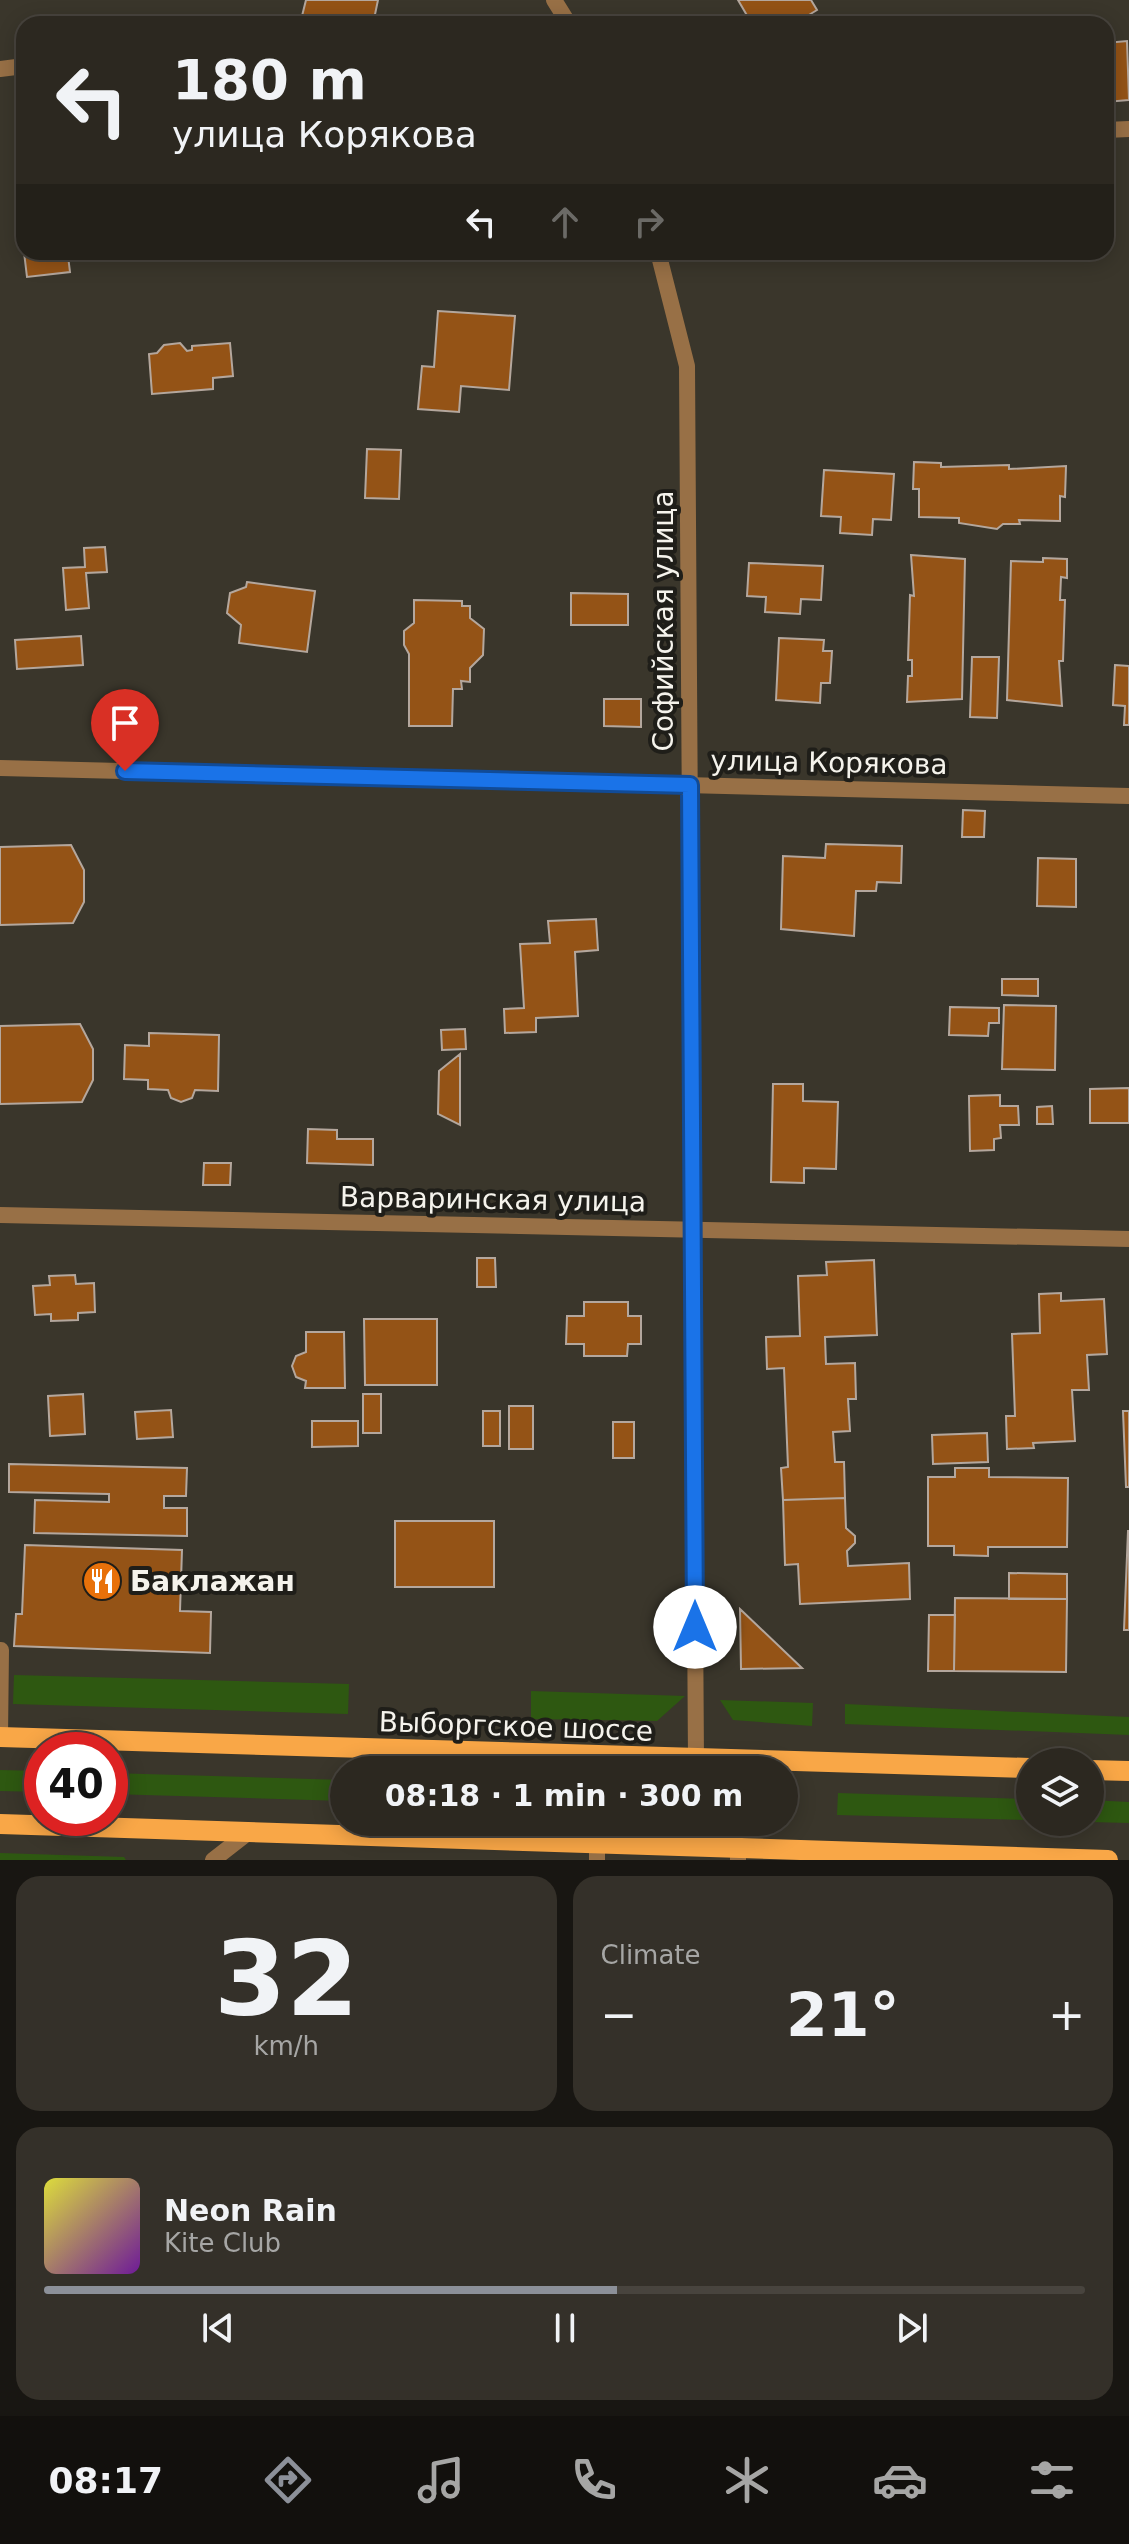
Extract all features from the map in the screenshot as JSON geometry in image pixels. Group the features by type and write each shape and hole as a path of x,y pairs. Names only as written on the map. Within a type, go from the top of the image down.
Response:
{"main road":[{"name":"Выборгское шоссе","path":"0,1737 440,1756"},
{"name":"Выборгское шоссе","path":"798,1767 1016,1768"},
{"path":"1104,1770 1129,1771"},
{"path":"0,1824 249,1832 597,1851 1108,1860"}],"street":[{"name":"Софийская улица","path":"660,260 687,366 694,1756"},
{"name":"улица Корякова","path":"0,768 1129,796"},
{"name":"Варваринская улица","path":"0,1215 1129,1239"},
{"path":"0,1737 1,1650"},
{"path":"213,1860 249,1832"}],"green space":[{"path":"14,1675 349,1684 348,1714 13,1704"},
{"path":"531,1691 685,1696 657,1721 531,1719"},
{"path":"720,1700 813,1703 812,1726 733,1720"},
{"path":"845,1704 1129,1717 1129,1735 845,1724"},
{"path":"0,1770 24,1771 24,1792 0,1791"},
{"path":"128,1774 330,1780 330,1801 128,1795"},
{"path":"838,1793 1016,1799 1016,1820 837,1815"},
{"path":"1104,1801 1129,1802 1129,1823 1104,1822"},
{"path":"0,1853 124,1857 126,1860 0,1860"}],"building":[{"path":"306,0 378,0 375,16 302,16"},
{"path":"738,0 811,0 817,10 807,16 747,16"},
{"path":"1127,41 1129,100 1114,101 1114,42"},
{"path":"25,260 68,260 70,272 27,277"},
{"path":"438,311 515,316 509,390 461,386 459,412 418,409 422,366 434,367"},
{"path":"180,343 187,351 192,350 192,346 230,343 233,376 213,378 213,389 152,394 149,354 157,353 164,345"},
{"path":"367,449 401,450 399,499 365,498"},
{"path":"914,462 941,463 941,467 1009,465 1009,469 1066,466 1065,497 1060,496 1060,521 1019,520 1020,524 1003,524 997,529 959,523 959,518 919,517 919,489 913,489"},
{"path":"824,470 894,474 891,520 873,519 872,535 840,533 841,517 821,516"},
{"path":"105,547 107,572 86,573 89,608 66,610 63,568 85,567 84,548"},
{"path":"911,555 965,559 962,699 907,702 908,676 912,676 912,660 908,660 910,595 914,596"},
{"path":"1043,558 1067,559 1067,578 1061,577 1060,600 1065,600 1063,661 1059,661 1062,706 1007,700 1011,561 1043,562"},
{"path":"749,563 823,566 821,600 801,599 800,614 765,612 766,597 747,596"},
{"path":"247,582 315,591 307,652 239,643 241,625 227,613 230,593 246,587"},
{"path":"571,593 628,594 628,625 571,625"},
{"path":"414,600 462,601 462,606 470,606 470,618 484,629 483,655 470,668 470,682 461,681 462,689 453,689 452,726 409,726 409,654 404,645 404,631 414,623"},
{"path":"81,636 83,665 17,669 15,640"},
{"path":"779,638 824,640 823,651 832,651 830,683 821,683 820,703 776,700"},
{"path":"972,657 999,657 997,718 970,717"},
{"path":"1115,665 1129,666 1129,725 1124,725 1125,706 1113,705"},
{"path":"604,699 641,699 641,727 604,726"},
{"path":"963,810 985,811 984,837 962,837"},
{"path":"826,844 902,846 901,883 877,882 876,891 856,891 854,936 781,929 783,856 825,858"},
{"path":"71,845 84,870 84,902 73,923 0,925 0,847"},
{"path":"1038,858 1076,859 1076,907 1037,906"},
{"path":"596,919 598,950 575,952 578,1016 536,1018 536,1032 505,1033 504,1009 524,1008 520,944 550,943 548,921"},
{"path":"1002,979 1038,979 1038,996 1002,995"},
{"path":"1004,1005 1056,1006 1055,1070 1002,1069"},
{"path":"950,1007 999,1008 999,1023 989,1023 988,1036 949,1035"},
{"path":"80,1024 93,1049 93,1080 82,1102 0,1104 0,1026"},
{"path":"465,1029 466,1049 442,1050 441,1030"},
{"path":"149,1033 219,1035 218,1091 195,1090 192,1098 181,1102 171,1098 168,1090 148,1089 148,1080 124,1079 125,1045 149,1046"},
{"path":"460,1054 460,1125 438,1114 439,1071"},
{"path":"773,1084 803,1084 803,1101 838,1102 836,1169 804,1168 804,1183 771,1182"},
{"path":"1129,1088 1129,1123 1090,1123 1090,1089"},
{"path":"1000,1095 1000,1106 1018,1106 1019,1125 1000,1125 1001,1138 994,1139 994,1150 970,1151 969,1096"},
{"path":"1052,1106 1053,1124 1037,1124 1037,1107"},
{"path":"308,1129 337,1130 337,1139 373,1139 373,1165 307,1163"},
{"path":"204,1163 231,1163 230,1185 203,1185"},
{"path":"477,1258 495,1258 496,1287 477,1287"},
{"path":"874,1260 877,1335 825,1337 826,1364 855,1363 856,1399 848,1399 850,1431 833,1432 835,1462 844,1462 845,1498 783,1500 781,1468 788,1467 784,1368 767,1369 766,1337 800,1336 798,1276 827,1275 826,1262"},
{"path":"75,1275 76,1284 94,1283 95,1312 78,1313 78,1320 51,1321 51,1314 35,1315 33,1286 50,1285 49,1276"},
{"path":"1061,1293 1061,1301 1104,1299 1107,1354 1087,1355 1089,1390 1072,1390 1075,1441 1033,1443 1034,1448 1007,1449 1006,1416 1015,1416 1012,1334 1040,1333 1039,1294"},
{"path":"584,1302 628,1302 628,1316 641,1316 641,1344 628,1344 627,1356 584,1356 584,1344 566,1344 567,1316 584,1316"},
{"path":"364,1319 437,1319 437,1385 365,1385"},
{"path":"306,1332 344,1332 345,1388 305,1388 306,1381 296,1377 292,1366 296,1356 306,1352"},
{"path":"83,1394 85,1434 50,1436 48,1396"},
{"path":"363,1394 381,1394 381,1433 363,1433"},
{"path":"509,1406 533,1406 533,1449 509,1449"},
{"path":"171,1410 173,1437 137,1439 135,1412"},
{"path":"483,1411 500,1411 500,1446 483,1446"},
{"path":"1123,1411 1129,1411 1129,1487 1126,1487"},
{"path":"312,1421 358,1421 358,1446 312,1447"},
{"path":"613,1422 634,1422 634,1458 613,1458"},
{"path":"987,1433 988,1462 933,1464 932,1435"},
{"path":"9,1464 187,1468 186,1496 164,1496 164,1508 187,1508 187,1536 34,1533 35,1500 109,1502 109,1494 9,1492"},
{"path":"955,1468 989,1468 989,1477 1068,1478 1067,1547 988,1547 988,1556 954,1555 954,1546 928,1546 928,1477 955,1477"},
{"path":"845,1498 846,1528 855,1536 855,1543 847,1551 848,1566 909,1563 910,1599 800,1604 798,1564 785,1565 783,1500"},
{"path":"395,1521 494,1521 494,1587 395,1587"},
{"path":"1128,1531 1129,1630 1124,1630"},
{"name":"Баклажан","path":"25,1545 182,1550 180,1611 211,1612 210,1653 14,1646 16,1614 22,1614"},
{"path":"1009,1573 1067,1574 1067,1599 1009,1599"},
{"path":"955,1598 1067,1599 1066,1672 954,1671"},
{"path":"740,1609 802,1668 741,1669"},
{"path":"929,1615 955,1615 954,1671 928,1671"}],"place":[{"name":"Баклажан","path":"102,1581"}],"route":[{"path":"125,771 690,785 695,1627"}]}
